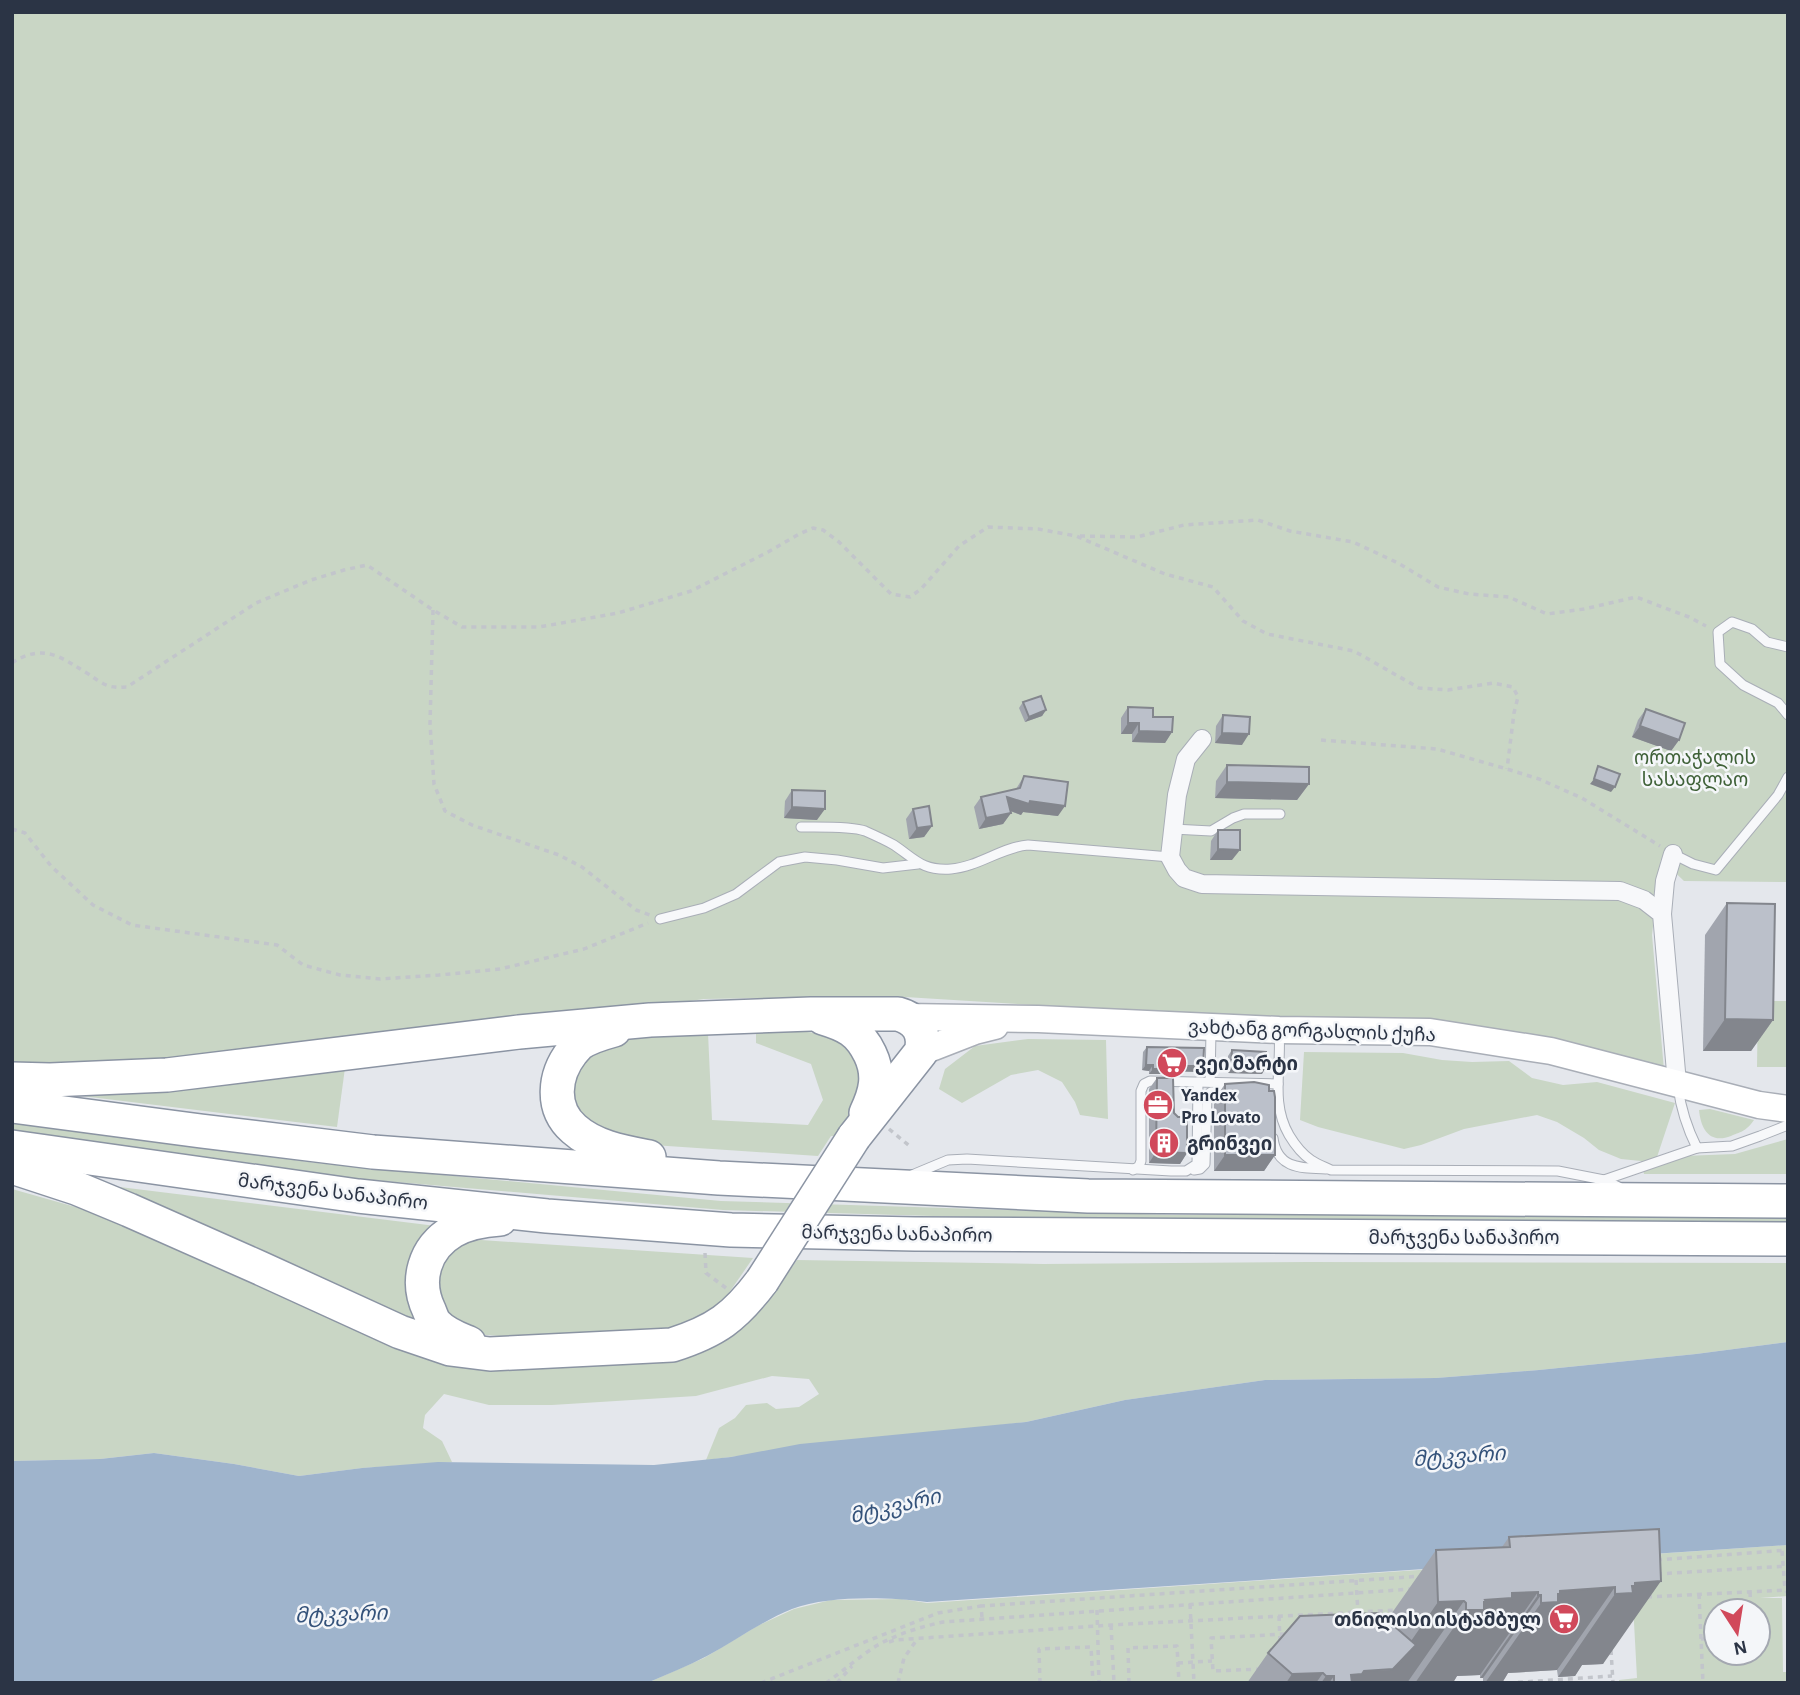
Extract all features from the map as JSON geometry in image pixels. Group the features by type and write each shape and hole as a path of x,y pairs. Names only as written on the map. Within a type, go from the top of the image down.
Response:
{"highway":[{"path":"810,1014 841,1023 852,1030 878,1064 889,1069 903,1069 915,1059"},
{"path":"12,1079 167,1075 519,1032 650,1020 810,1014 898,1016 914,1022 923,1042 869,1131 747,1287 749,1298 714,1329 673,1345 490,1354 450,1349 400,1332 130,1210 76,1188 12,1167"},
{"path":"869,1131 877,1078 867,1037 878,1019 898,1016"},
{"path":"650,1020 601,1034 579,1044 565,1061 558,1077 556,1094 560,1111 573,1128 593,1142 619,1151 680,1164 719,1178"},
{"name":"მარჯვენა სანაპირო","path":"12,1106 373,1152 719,1178 1088,1196 1788,1201"},
{"name":"მარჯვენა სანაპირო","path":"12,1147 358,1196 547,1216 731,1230 1788,1239"},
{"path":"523,1352 470,1343 452,1336 435,1323 423,1297 423,1271 433,1249 453,1231 482,1220 547,1216"}],"street":[{"path":"1202,739 1185,759 1177,794 1170,857 1184,878 1202,884 1620,891 1644,900 1662,914"},
{"path":"1673,854 1665,881 1662,914 1677,1083"},
{"path":"898,1016 1038,1019"},
{"path":"915,1059 975,1031 1038,1019"},
{"name":"ვახტანგ გორგასლის ქუჩა","path":"1038,1019 1211,1028 1430,1032 1551,1051 1759,1105 1788,1109"}],"lane":[{"path":"1788,647 1767,642 1752,629 1732,622 1718,632 1720,664 1743,685 1778,703 1788,715"},
{"path":"1673,854 1693,864 1716,870 1778,795 1788,777"},
{"path":"1173,829 1211,831 1244,814 1280,814"},
{"path":"801,827 862,830 894,845 919,864"},
{"path":"660,919 704,908 736,894 779,862 805,858 883,868 919,864 952,869 1017,846 1028,845 1170,857"},
{"path":"1210,1082 1211,1028"},
{"path":"1279,1030 1278,1107 1283,1125 1294,1144 1309,1159 1331,1170"},
{"path":"1133,1170 1141,1161 1141,1091 1144,1084 1150,1081 1173,1081 1278,1084"},
{"path":"1173,1081 1173,1095"},
{"path":"1186,1171 1197,1164 1198,1082"},
{"path":"1677,1083 1681,1111 1697,1148"},
{"path":"885,1186 948,1160 1133,1170 1200,1169 1205,1164 1207,1096 1211,1092 1255,1091"},
{"path":"1604,1180 1697,1148 1732,1146 1788,1125"},
{"path":"1272,1127 1277,1155 1296,1167 1331,1170 1558,1171 1604,1180 1653,1201"}],"path":[{"path":"12,663 22,656 43,652 59,656 114,688 127,687 257,603 311,580 366,565 462,628 540,627 618,613 691,591 813,528 823,530 839,542 891,594 910,597 921,589 959,546 988,527 1038,529 1076,536 1137,537 1184,525 1258,520 1290,531 1353,542 1398,562 1438,587 1469,594 1509,597 1546,614 1584,609 1636,597 1689,617 1718,632"},
{"path":"1076,536 1165,574 1213,587 1243,621 1267,634 1354,651 1419,688 1448,691 1493,683 1513,687 1518,697 1507,769"},
{"path":"433,610 430,736 434,783 444,811 472,825 559,855 582,867 636,910 660,919"},
{"path":"1321,740 1437,749 1539,779 1582,798 1673,854"},
{"path":"12,829 24,833 51,866 93,905 132,925 277,946 303,965 340,975 380,979 500,969 584,949 660,919"},
{"path":"869,1131 912,1148"},
{"path":"705,1251 706,1273 747,1287"},
{"path":"1637,1598 1787,1591 1785,1550 1646,1561"},
{"path":"1651,1575 1786,1566"},
{"path":"761,1683 938,1613 981,1606 1434,1575"},
{"path":"1356,1580 1358,1621"},
{"path":"827,1683 875,1647 920,1627 943,1622 1422,1588"},
{"path":"1751,1592 1751,1597"},
{"path":"1699,1594 1703,1683"},
{"path":"1189,1604 1194,1683"},
{"path":"981,1606 982,1618"},
{"path":"1097,1610 1099,1683"},
{"path":"875,1647 895,1640 1111,1625 1400,1610"},
{"path":"1279,1616 1280,1645"},
{"path":"1111,1625 1114,1683"},
{"path":"1268,1669 1213,1671 1211,1638 1293,1633"},
{"path":"871,1639 875,1647"},
{"path":"898,1683 904,1658 918,1639"},
{"path":"1129,1683 1128,1648 1177,1646 1179,1683"},
{"path":"1040,1683 1039,1649 1091,1647 1093,1683"},
{"path":"1611,1650 1612,1683"},
{"path":"837,1683 859,1659"},
{"path":"1178,1663 1212,1661"},
{"path":"1508,1683 1612,1676"}],"green space":[{"name":"ორთაჭალის სასაფლაო","path":"12,12 1788,12 1788,882 1684,881 1661,859 1652,935 1664,1070 1080,1008 889,996 704,999 296,1053 12,1066"},
{"path":"1758,1001 1788,1001 1788,1067 1757,1067"},
{"path":"756,1030 793,1031 833,1037 844,1042 856,1056 866,1080 845,1136 831,1136 818,1156 623,1143 573,1124 569,1063 605,1041 708,1033 712,1120 808,1125 823,1100 811,1064 756,1043"},
{"path":"1028,1039 1106,1040 1108,1119 1080,1115 1062,1082 1038,1070 1011,1075 962,1103 939,1089 945,1069 975,1046"},
{"path":"1304,1052 1403,1053 1442,1060 1509,1061 1532,1078 1563,1085 1597,1082 1675,1103 1657,1157 1735,1154 1788,1139 1788,1174 1644,1174 1641,1161 1621,1159 1599,1150 1557,1122 1537,1115 1464,1129 1404,1149 1300,1120"},
{"path":"345,1068 337,1127 82,1096 81,1090"},
{"path":"1710,1109 1754,1120 1741,1132 1724,1138 1712,1137 1704,1129 1699,1110"},
{"path":"12,1121 316,1163 721,1201 1172,1215 1788,1215 1788,1224 1174,1223 723,1210 314,1175 12,1132"},
{"path":"87,1183 436,1226 433,1336"},
{"path":"12,1189 79,1208 80,1200 405,1344 739,1329 764,1307 797,1260 1043,1264 1788,1263 1788,1342 1696,1354 1436,1378 1265,1380 1125,1400 1026,1422 706,1460 719,1428 735,1418 746,1405 767,1403 776,1409 799,1407 819,1394 809,1379 772,1376 696,1396 552,1405 489,1405 444,1394 425,1415 423,1428 442,1441 452,1462 362,1468 299,1476 154,1453 100,1459 12,1461"},
{"path":"481,1240 753,1258 722,1303 684,1327 515,1337 473,1334 441,1317 436,1260 450,1243"},
{"path":"1788,1545 1788,1596 1702,1597 1702,1667 1772,1667 1772,1598 1782,1598 1783,1672 1786,1672 1786,1683 1619,1683 1619,1680 1637,1678 1633,1604 1360,1618 1364,1683 647,1683 704,1658 759,1625 794,1609 831,1600 902,1599 927,1603"}],"water":[{"name":"მტკვარი","path":"1788,1342 1788,1545 927,1602 877,1598 823,1601 781,1614 707,1656 647,1683 12,1683 12,1461 100,1459 154,1453 299,1476 438,1462 654,1465 731,1457 800,1444 1026,1422 1125,1400 1265,1380 1436,1378 1696,1354"}],"building":[{"path":"1041,696 1046,710 1029,717 1023,702"},
{"path":"1128,707 1153,708 1153,717 1173,717 1172,732 1139,731 1139,723 1128,723"},
{"path":"1646,709 1685,723 1679,740 1640,726"},
{"path":"1223,715 1250,717 1249,734 1222,733"},
{"path":"1227,765 1309,767 1309,784 1227,782"},
{"path":"1598,766 1620,774 1615,787 1594,779"},
{"path":"1024,776 1068,782 1065,806 1030,801 1029,804 1007,797 1011,813 986,818 981,797 1020,788"},
{"path":"792,790 825,791 825,809 792,807"},
{"path":"929,806 932,826 917,828 913,809"},
{"path":"1218,830 1240,830 1240,850 1218,849"},
{"path":"1727,903 1775,904 1773,1020 1725,1019"},
{"path":"1147,1047 1204,1048 1203,1066 1153,1069 1153,1065 1146,1065"},
{"path":"1232,1050 1266,1052 1265,1069 1231,1067"},
{"path":"1157,1078 1173,1078 1174,1113 1181,1117 1187,1111 1187,1153 1156,1152"},
{"path":"1254,1082 1269,1085 1269,1091 1274,1091 1275,1155 1225,1155 1225,1084"},
{"path":"1659,1529 1661,1581 1635,1583 1635,1586 1632,1586 1633,1593 1615,1594 1615,1587 1560,1591 1558,1602 1541,1603 1541,1595 1538,1595 1538,1592 1512,1593 1512,1598 1485,1600 1484,1610 1466,1610 1464,1601 1438,1602 1436,1550 1510,1547 1509,1537"},
{"path":"1379,1613 1416,1645 1393,1669 1364,1671 1362,1674 1351,1675 1352,1683 1334,1683 1334,1676 1326,1676 1323,1673 1292,1674 1268,1653 1300,1616"}],"place":[{"name":"ვეი მარტი","path":"1172,1063"},
{"name":"Yandex Pro Lovato","path":"1158,1105"},
{"name":"გრინვეი","path":"1164,1143"},
{"name":"თნილისი ისტამბულ","path":"1564,1619"}]}
